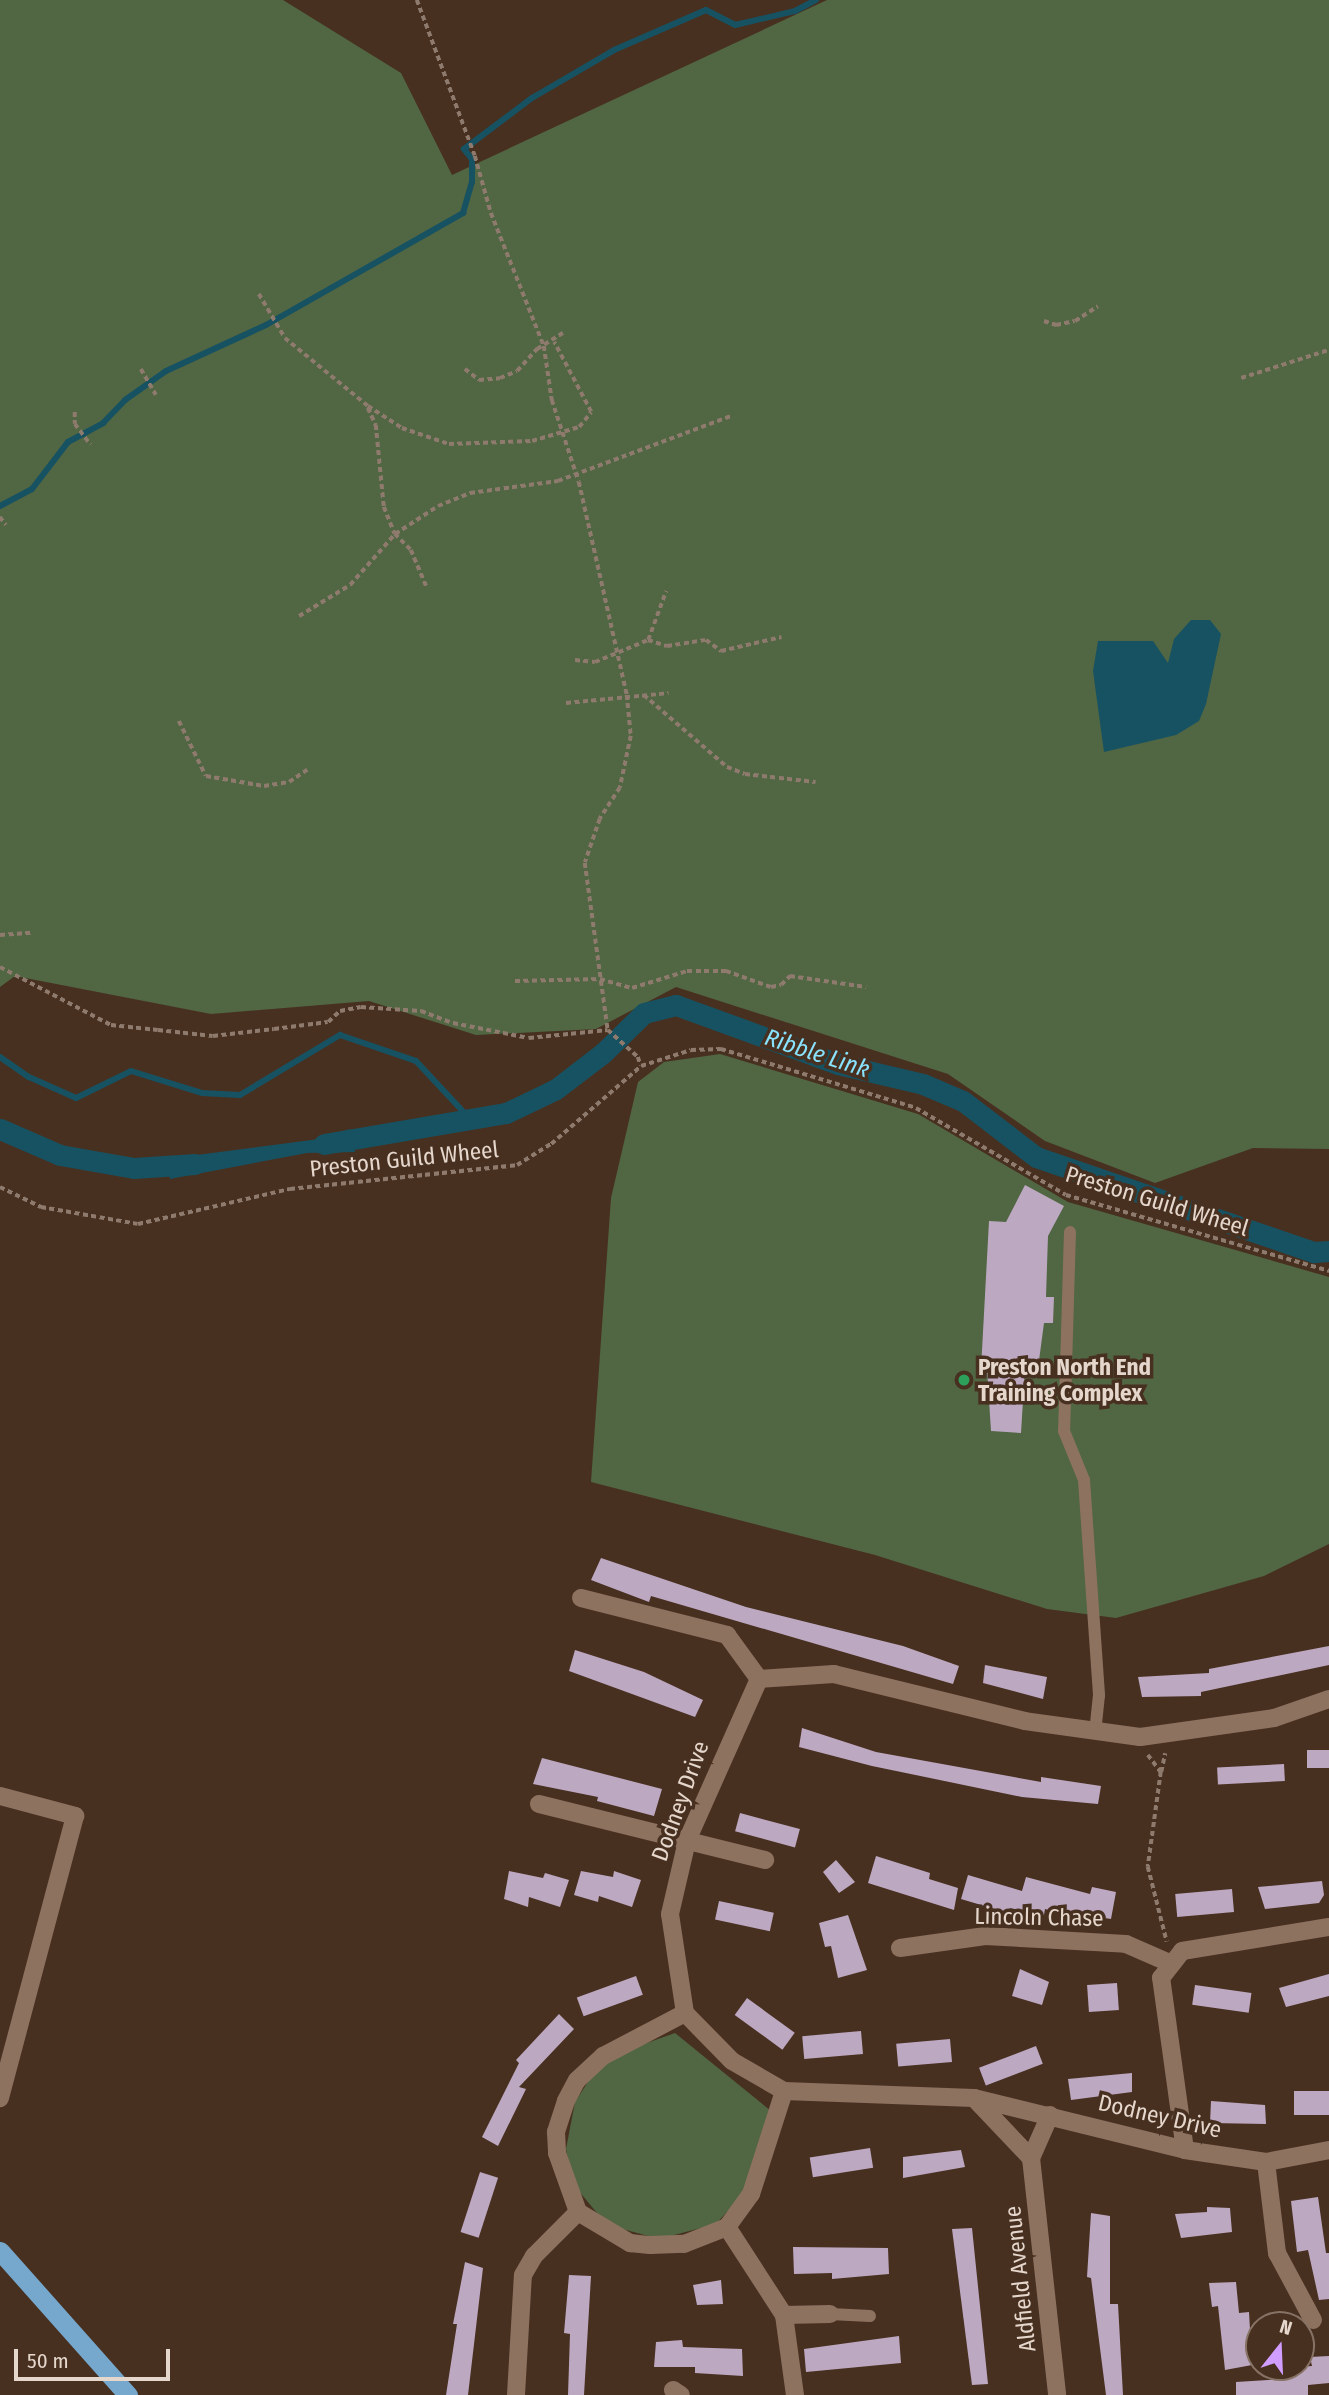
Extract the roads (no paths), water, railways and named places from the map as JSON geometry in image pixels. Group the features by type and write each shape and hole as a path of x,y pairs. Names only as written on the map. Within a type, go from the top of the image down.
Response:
{"highway":[{"path":"0,2252 128,2395"}],"street":[{"path":"580,1598 727,1635 759,1679 834,1674 1025,1721 1132,1736 1274,1718 1329,1699"},
{"name":"Dodney Drive","path":"759,1679 687,1841 670,1914 685,2013 732,2061 784,2091 974,2098 1185,2150 1266,2162 1329,2150"},
{"path":"0,1796 75,1816 0,2098"},
{"path":"539,1804 765,1860"},
{"path":"1185,2150 1161,1979 1182,1951 1329,1927"},
{"name":"Lincoln Chase","path":"900,1948 985,1936 1126,1944 1172,1964"},
{"path":"685,2013 603,2056 577,2080 566,2101 556,2132 557,2153 578,2212 630,2243 684,2244 727,2227 751,2194 784,2091"},
{"path":"974,2098 1031,2158 1050,2115"},
{"name":"Aldfield Avenue","path":"1031,2158 1057,2395"},
{"path":"1266,2162 1277,2253 1308,2311"},
{"path":"516,2395 523,2275 534,2256 578,2212"},
{"path":"727,2227 784,2315 795,2395"},
{"path":"784,2315 830,2314"}],"lane":[{"path":"1070,1231 1064,1431 1084,1480 1099,1695 1095,1731"},
{"path":"830,2314 870,2316"}],"water":[{"path":"1191,620 1210,620 1221,634 1206,704 1199,721 1176,735 1104,752 1093,671 1098,641 1153,641 1168,663 1174,639"},
{"path":"350,1129 355,1152 307,1153 170,1179 166,1159 319,1139"}],"waterway":[{"path":"0,506 32,489 68,442 103,423 125,400 166,371 266,325 463,213 472,182 472,159 464,149 532,98 614,50 706,10 735,25 795,11 816,0"},
{"name":"Ribble Link","path":"324,1144 506,1113 556,1089 603,1053 644,1013 676,1005 838,1064 923,1084 963,1101 1036,1157 1314,1252 1329,1251"},
{"path":"0,1057 29,1077 76,1098 131,1071 202,1093 240,1095 340,1035 416,1061 472,1121"},
{"name":"Ribble Link","path":"0,1129 60,1155 134,1168 195,1164"}],"place":[{"name":"Preston North End Training Complex","path":"964,1380"}]}
